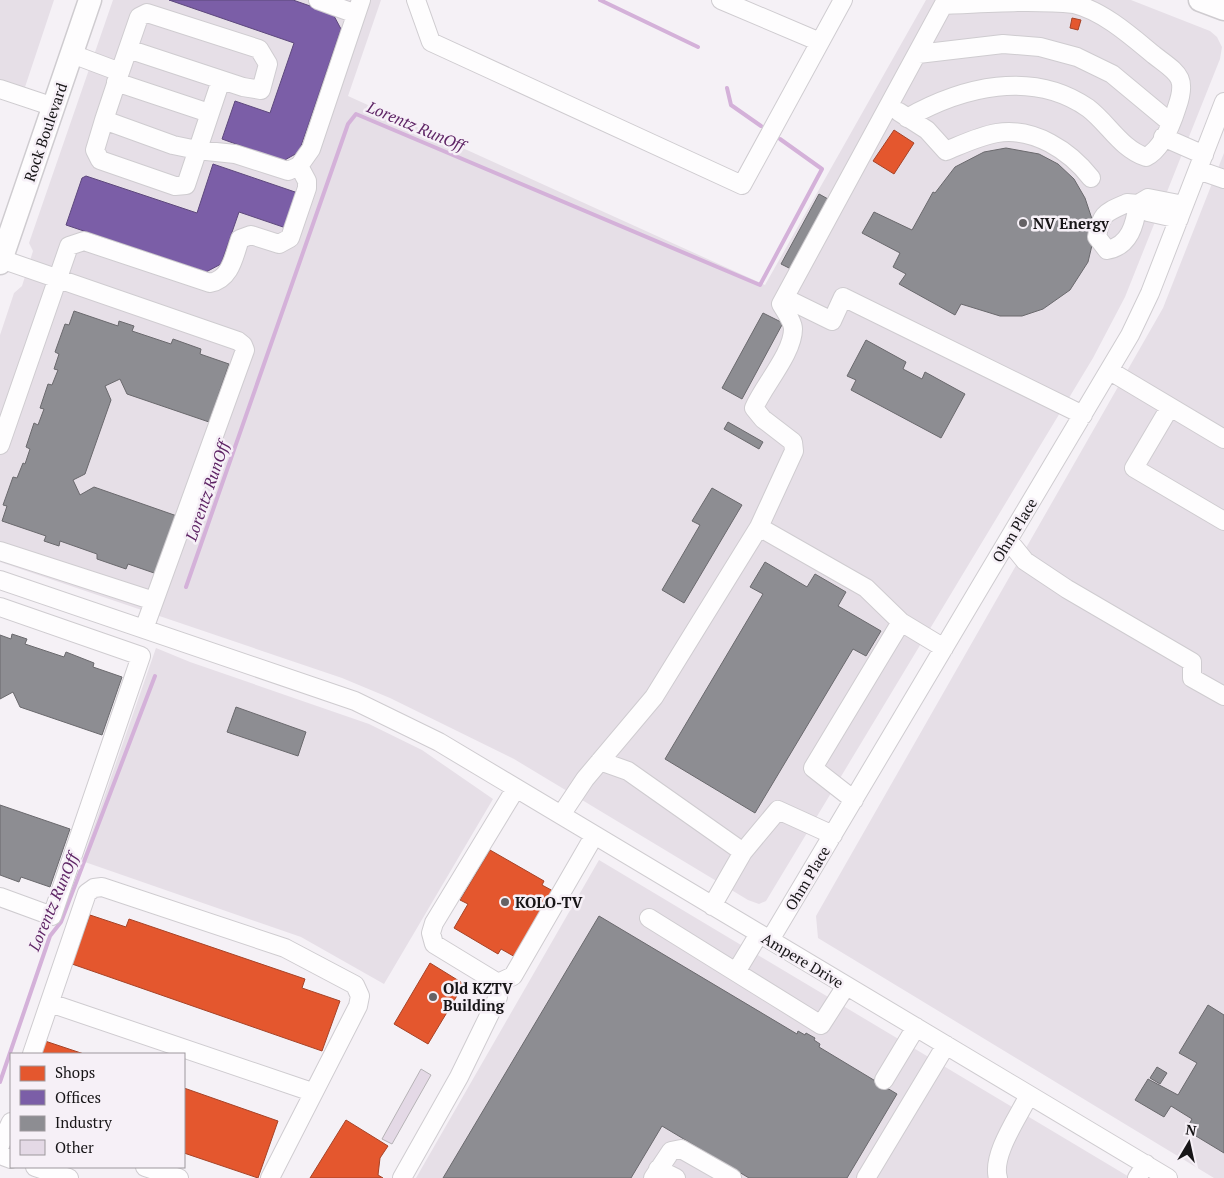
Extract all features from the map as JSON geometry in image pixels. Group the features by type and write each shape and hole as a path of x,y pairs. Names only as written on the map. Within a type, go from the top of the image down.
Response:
{"main road":[{"name":"Rock Boulevard","path":"1,261 90,0"},
{"path":"1200,0 1224,10"}],"street":[{"path":"104,120 173,145 197,150 235,154 288,171 299,166 311,148 358,7 318,0"},
{"path":"416,0 431,42 742,185 842,0"},
{"path":"721,0 820,42"},
{"path":"560,815 584,779 654,697 758,527 794,451 793,442 763,419 754,408 760,394 790,346 793,327 781,304 945,3 1046,2 1074,4 1099,15 1139,42 1174,71 1182,81 1183,90 1167,130 1154,153 1146,157 1134,153 1088,108 1059,93 1029,86 994,86 965,91 932,104 907,118"},
{"path":"128,49 221,80 260,90 268,64 258,49 147,13 138,17 95,150 100,160 175,186 186,185 221,80"},
{"path":"918,54 1003,44 1040,47 1077,57 1112,74 1201,162 1224,179"},
{"path":"72,54 118,77 209,113"},
{"path":"0,89 54,107"},
{"name":"Ohm Place","path":"736,972 764,937 833,835 1110,371 1150,293 1201,162 1218,138 1224,102"},
{"path":"890,107 928,130 946,151 980,137 999,133 1034,137 1067,153 1080,163 1091,178"},
{"path":"0,445 69,246 84,241 210,283 216,282 228,272 240,239 251,235 280,244 290,238 307,188 307,181 299,166"},
{"path":"1138,204 1148,212 1181,212"},
{"path":"0,897 52,916 141,656 154,601 245,350 238,341 57,278 1,261"},
{"path":"785,298 832,321 843,297 1083,415"},
{"path":"1110,371 1224,440"},
{"path":"1170,407 1134,468 1224,521"},
{"path":"758,527 866,588 901,622 944,648"},
{"path":"1008,540 1025,561 1067,589 1192,662 1192,678 1224,696"},
{"path":"0,552 154,601"},
{"name":"Ampere Drive","path":"0,580 355,701 439,742 1029,1095 1141,1171 1168,1178"},
{"path":"0,607 141,656"},
{"path":"854,800 813,768 901,622"},
{"path":"600,761 628,771 743,852"},
{"path":"498,983 434,944 431,933 434,923 516,788"},
{"path":"712,906 743,852 778,810 833,835"},
{"path":"498,983 513,976 594,836"},
{"path":"32,1053 87,893 94,888 102,887 276,945 355,985 360,996 358,1006 312,1092 270,1178"},
{"path":"649,918 821,1025 846,986"},
{"path":"402,1178 459,1077 498,997 498,983"},
{"path":"50,1002 312,1092"},
{"path":"884,1080 916,1028"},
{"path":"866,1178 946,1045"},
{"path":"998,1178 995,1168 1002,1148 1029,1095"},
{"path":"3,1155 10,1124"},
{"path":"676,1178 656,1173 671,1151 681,1149 732,1178"},
{"path":"38,1168 69,1178"},
{"path":"148,1168 179,1178"}],"shaded area":[{"path":"0,0 54,0 24,90 0,82"},
{"path":"113,0 381,0 348,96 765,285 926,0 1131,0 1210,31 1217,37 1222,47 1220,59 1125,297 1093,358 766,901 759,904 748,900 514,759 390,698 342,678 0,562 0,335 14,293 22,286 33,251 29,243"},
{"path":"1224,153 1224,1178 1214,1178 818,938 816,916 1163,308"},
{"path":"156,648 190,662 369,724 422,750 493,799 384,984 301,937 82,861"},
{"path":"599,860 1131,1178 416,1178"}],"building: Shops":[{"path":"1072,18 1081,20 1078,30 1070,28"},
{"path":"894,130 914,143 894,174 873,161"},
{"name":"KOLO-TV","path":"490,850 544,881 542,885 553,891 517,958 501,949 498,954 454,928 468,904 460,900"},
{"path":"90,915 126,927 129,919 305,979 302,988 340,1001 322,1051 72,964"},
{"name":"Old KZTV Building","path":"430,963 464,984 428,1044 394,1024"},
{"path":"45,1041 81,1053 40,1053"},
{"path":"185,1088 278,1121 258,1178 185,1153"},
{"path":"346,1120 388,1146 380,1158 378,1175 383,1178 310,1178"}],"building: Offices":[{"path":"169,0 293,0 333,14 341,29 299,152 283,161 222,139 235,101 270,113 294,43"},
{"path":"213,164 298,193 286,228 239,212 221,264 206,272 66,225 82,178 86,176 197,213"}],"building: Industry":[{"path":"1006,148 1039,154 1058,164 1074,179 1085,198 1092,219 1093,241 1088,262 1070,290 1043,309 1022,316 1000,316 961,304 955,315 899,284 906,274 893,267 900,253 862,233 874,212 912,230 933,192 935,193 955,167 984,152"},
{"path":"819,194 828,199 791,269 781,264"},
{"path":"74,311 118,326 119,321 134,326 132,331 171,344 173,339 201,349 200,354 229,364 209,422 127,394 120,379 105,386 111,400 85,474 73,480 80,495 94,487 177,516 157,574 128,564 126,569 97,559 97,554 60,541 59,546 44,541 46,536 2,521 7,506 3,505 13,477 17,478 23,463 25,464 30,449 26,447 34,423 38,425 44,409 40,408 48,384 52,385 58,370 54,369 59,354 55,352 65,324 69,325"},
{"path":"763,313 783,323 742,399 722,388"},
{"path":"866,340 906,362 903,369 922,379 925,372 965,394 941,438 851,390 856,380 847,376"},
{"path":"728,422 763,442 759,449 724,429"},
{"path":"712,488 742,505 684,603 662,590 700,525 692,521"},
{"path":"765,562 807,587 815,574 846,592 838,606 881,631 866,656 853,649 755,813 665,759 763,594 750,587"},
{"path":"12,634 27,639 25,644 64,657 66,652 94,663 93,667 122,677 102,735 20,707 13,692 0,699 0,635 11,639"},
{"path":"236,707 306,732 298,756 227,732"},
{"path":"0,805 70,829 50,887 21,877 19,882 0,875"},
{"path":"599,916 797,1034 798,1031 815,1038 814,1040 820,1044 819,1047 897,1094 847,1178 749,1178 662,1126 631,1178 443,1178"},
{"path":"1208,1005 1224,1015 1224,1153 1186,1130 1192,1119 1171,1106 1164,1117 1135,1100 1148,1079 1178,1095 1197,1063 1179,1053"},
{"path":"1157,1067 1167,1073 1160,1084 1150,1078"}],"building: Other":[{"path":"421,1069 431,1075 392,1144 382,1139"}],"waterway":[{"name":"Lorentz RunOff","path":"600,0 698,47"},
{"name":"Lorentz RunOff","path":"727,88 731,105 761,126"},
{"name":"Lorentz RunOff","path":"186,587 348,124 356,114 760,285 822,169 780,139"},
{"name":"Lorentz RunOff","path":"0,1082 50,936 61,922 155,676"}],"place":[{"name":"NV Energy","path":"1023,223"},
{"name":"KOLO-TV","path":"505,902"},
{"name":"Old KZTV Building","path":"433,997"}]}
